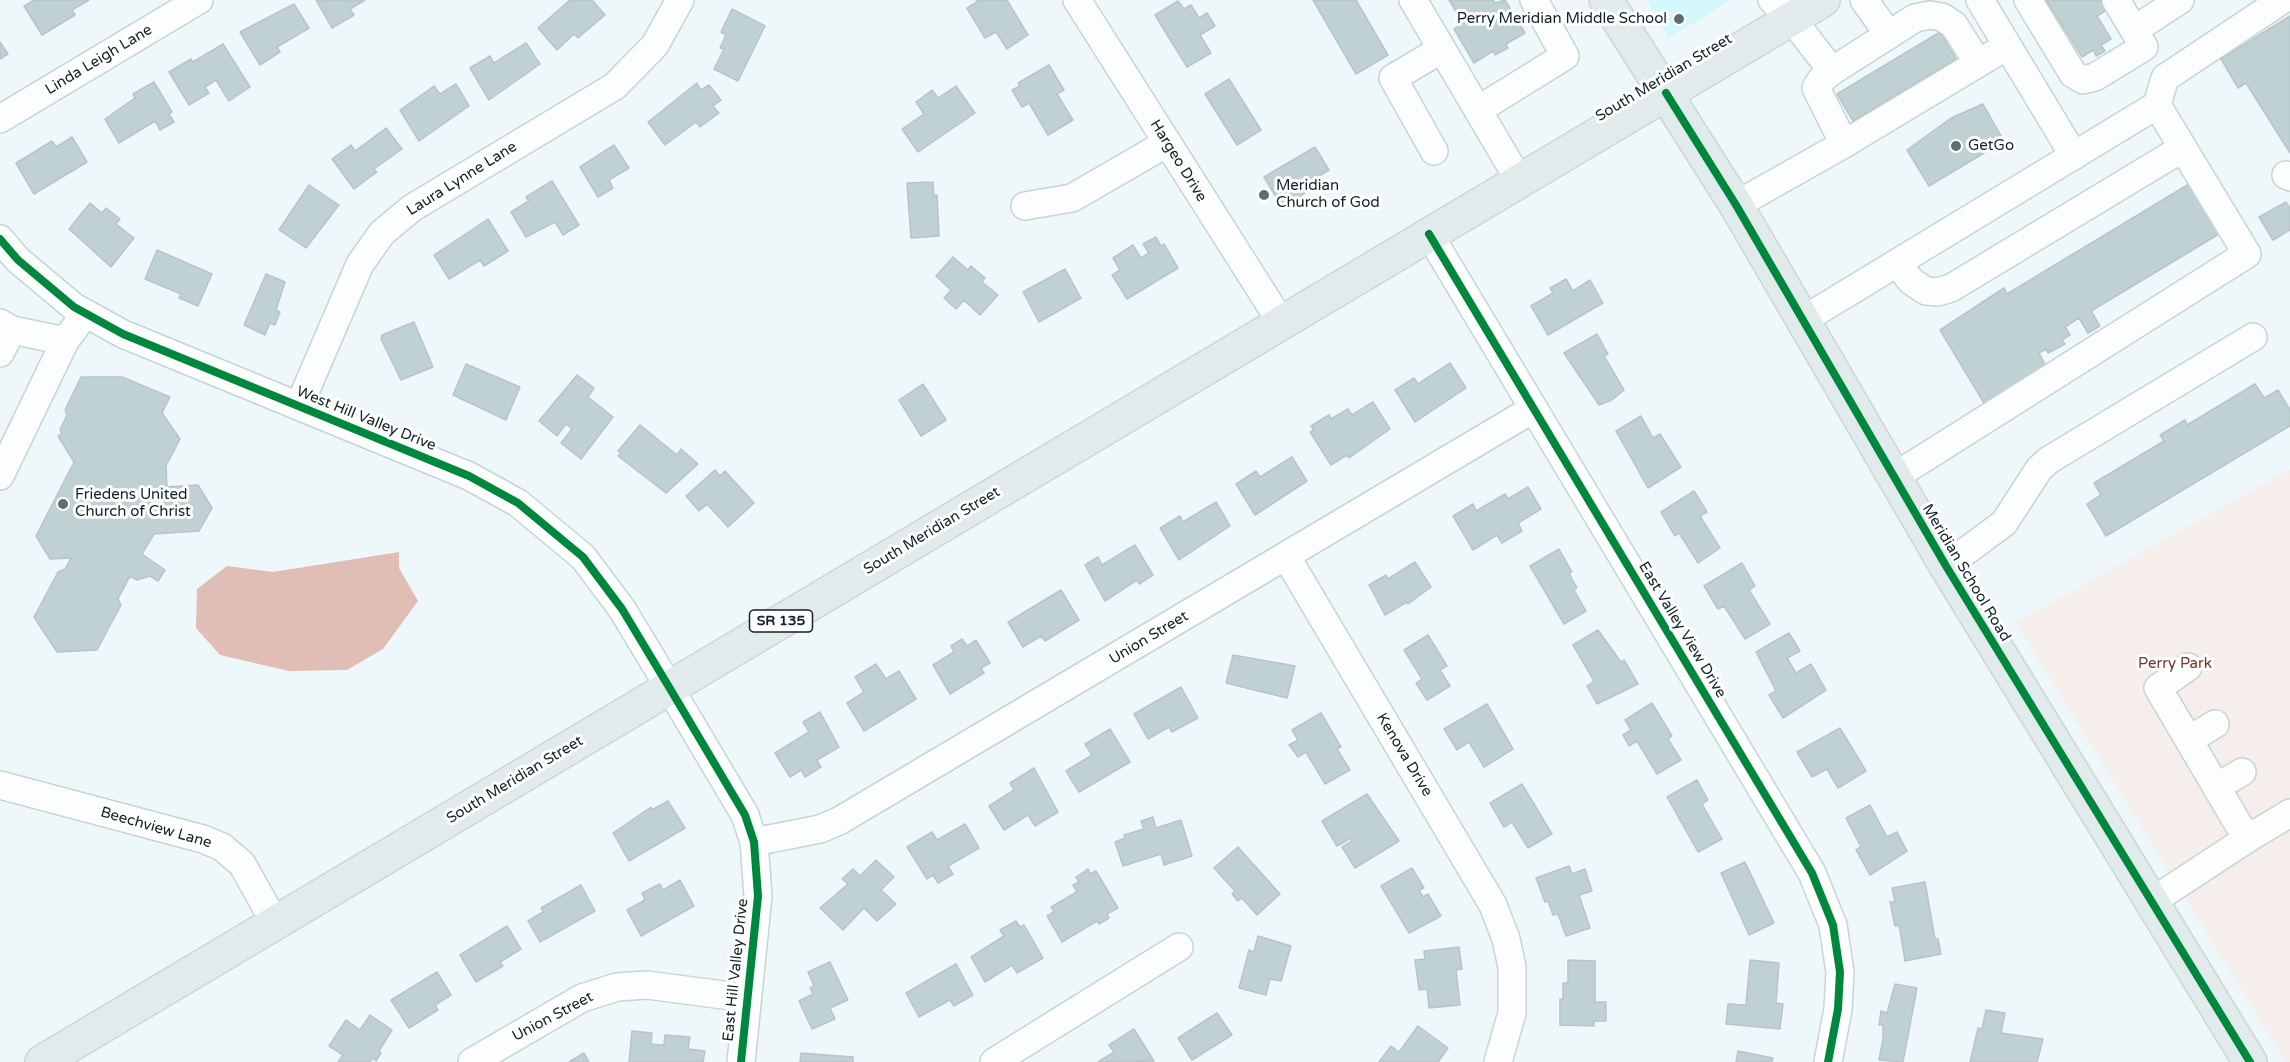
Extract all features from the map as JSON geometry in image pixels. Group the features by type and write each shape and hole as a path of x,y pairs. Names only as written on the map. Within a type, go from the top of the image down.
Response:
{"main road":[{"name":"Meridian School Road","path":"1606,0 1736,205 1946,566 2250,1062"},
{"name":"South Meridian Street","path":"42,1062 1666,93 1782,9 1823,0"}],"street":[{"name":"Linda Leigh Lane","path":"0,119 199,0"},
{"name":"Laura Lynne Lane","path":"299,406 360,264 382,233 412,208 615,86 655,45 680,0"},
{"name":"Hargeo Drive","path":"1077,0 1281,322"},
{"path":"1413,0 1520,180"},
{"path":"1478,110 1565,56 1534,0"},
{"path":"1864,0 1889,34"},
{"path":"2074,156 1986,10 2026,0 2073,74 2083,80 2095,77 2180,0"},
{"path":"2116,0 2165,78"},
{"path":"1803,320 2157,105 2165,78 2282,0"},
{"path":"1782,9 1832,70"},
{"path":"1844,144 1816,88 1832,70 1915,18 1930,15 1942,17 1954,25 1978,63"},
{"path":"1736,205 1844,144 2007,46"},
{"path":"1434,151 1393,78 1442,49"},
{"path":"1894,477 2247,254 2157,105"},
{"path":"1024,206 1072,198 1167,143"},
{"path":"1897,263 1917,287 1931,292 1944,290 2183,148"},
{"name":"East Valley View Drive","path":"1429,234 1812,873 1833,925 1840,972 1838,1009 1828,1062"},
{"name":"West Hill Valley Drive","path":"0,239 18,260 85,314 123,334 469,476 518,503 583,557 622,609 669,687"},
{"path":"0,476 65,341 85,314"},
{"path":"4,335 65,341"},
{"path":"1946,566 2004,523 2039,469 2049,460 2253,337"},
{"name":"Union Street","path":"754,842 820,829 839,821 1533,409"},
{"name":"Kenova Drive","path":"1286,556 1493,904 1506,939 1510,958 1512,1013 1498,1062"},
{"path":"2188,667 2158,688 2247,838"},
{"name":"East Hill Valley Drive","path":"669,687 745,815 754,842 758,896 741,1062"},
{"path":"2189,740 2215,724"},
{"path":"2217,787 2242,772"},
{"name":"Beechview Lane","path":"0,785 203,839 222,847 242,864 275,923"},
{"path":"2151,903 2247,838 2290,813"},
{"path":"994,1062 1179,947"},
{"name":"Union Street","path":"472,1062 582,998 617,987 647,985 746,998"}],"shaded area":[{"name":"Perry Meridian Middle School","path":"1646,0 1731,0 1669,38"},
{"path":"399,552 399,568 418,601 383,649 347,670 289,671 220,655 196,628 197,589 227,566 273,572"}],"green space":[{"name":"Perry Park","path":"2290,469 2290,1062 2286,1062 2016,623"}],"building":[{"path":"34,0 89,0 72,10 75,15 42,35 24,6"},
{"path":"316,0 365,0 350,9 354,15 332,28"},
{"path":"570,0 592,0 605,15 578,38 574,34 557,50 538,28"},
{"path":"976,0 1007,0 1028,35 1007,49 996,32 985,38 967,8 977,2"},
{"path":"1313,0 1356,0 1388,55 1356,74"},
{"path":"1449,0 1493,0 1495,3 1505,0 1525,33 1506,44 1508,48 1495,55 1493,51 1474,63 1454,29 1463,23"},
{"path":"2046,0 2104,0 2110,8 2097,16 2111,39 2101,45 2105,51 2096,56 2093,50 2082,57"},
{"path":"1178,1 1184,9 1191,5 1199,18 1207,13 1215,26 1200,35 1211,53 1187,67 1155,15"},
{"path":"294,4 309,28 277,47 280,52 260,65 240,32"},
{"path":"732,9 765,26 738,81 714,69 724,49 720,48 726,35 721,32"},
{"path":"2290,16 2290,153 2246,83 2238,88 2221,59"},
{"path":"1940,32 1956,59 1853,121 1837,94"},
{"path":"0,42 8,54 0,59"},
{"path":"526,43 540,64 489,100 470,68 490,56 494,63"},
{"path":"223,44 250,87 229,101 216,80 205,87 209,93 189,105 169,72 191,59 193,62"},
{"path":"1049,65 1064,90 1057,94 1073,120 1048,135 1029,103 1022,107 1012,90 1020,86 1018,83"},
{"path":"1229,79 1261,130 1237,145 1205,94"},
{"path":"154,82 172,112 169,114 174,122 160,130 155,121 119,143 105,119 135,98 133,94"},
{"path":"697,83 701,90 709,85 721,100 713,106 719,113 700,127 696,122 665,145 648,122"},
{"path":"456,84 469,106 419,141 400,110 434,86 440,94"},
{"path":"956,86 975,113 918,152 902,129 924,114 916,102 932,90 938,98"},
{"path":"1983,104 2004,141 1929,186 1907,150 1951,118"},
{"path":"386,128 402,149 374,169 377,172 354,189 332,159 351,145 355,151"},
{"path":"72,137 87,162 34,194 16,163 52,141 56,147"},
{"path":"614,145 629,168 609,180 613,188 598,197 580,167"},
{"path":"1315,147 1329,170 1302,186 1305,193 1282,207 1264,177"},
{"path":"552,181 579,225 563,235 555,222 526,237 511,212 529,201 526,197"},
{"path":"933,182 934,196 937,195 939,236 911,238 907,183"},
{"path":"2189,184 2219,234 2091,311 2100,326 2088,333 2079,318 2065,327 2070,335 2062,340 2065,344 2048,353 2046,349 2039,353 2046,366 1984,403 1940,330 2004,288 2007,294"},
{"path":"309,185 339,205 306,248 279,230"},
{"path":"2286,202 2290,208 2290,230 2273,240 2259,217"},
{"path":"90,203 102,213 106,208 120,219 116,224 134,238 111,267 69,229"},
{"path":"488,219 508,251 484,266 480,260 449,279 434,255"},
{"path":"1156,237 1161,246 1164,244 1178,268 1127,299 1112,275 1120,270 1113,258 1133,245 1141,258 1149,253 1143,244"},
{"path":"157,250 212,274 198,306 179,298 181,294 145,279"},
{"path":"953,257 968,270 971,266 985,278 982,282 998,295 980,315 964,300 956,309 944,298 951,290 936,276"},
{"path":"1065,269 1081,298 1039,322 1023,292"},
{"path":"266,274 285,282 276,310 280,312 275,325 270,323 265,335 244,325"},
{"path":"1566,279 1573,291 1590,280 1603,303 1548,335 1531,306 1553,293 1550,288"},
{"path":"414,322 433,367 401,380 381,339 382,335"},
{"path":"1597,334 1608,354 1604,356 1624,390 1612,400 1599,405 1564,353"},
{"path":"1450,363 1466,388 1415,422 1395,390 1414,378 1418,384"},
{"path":"466,364 520,387 506,420 453,395"},
{"path":"577,375 594,388 588,397 613,417 581,459 561,443 572,429 566,424 557,436 539,421"},
{"path":"81,377 122,377 170,397 162,413 180,439 166,466 167,487 198,485 212,508 199,531 154,534 142,554 165,570 158,581 150,576 137,580 130,576 118,599 121,605 97,650 57,652 34,617 58,572 65,569 71,558 50,559 36,536 74,462 58,436 62,434 60,430 67,415 65,410"},
{"path":"923,384 946,420 921,436 899,400"},
{"path":"2255,384 2264,398 2278,390 2290,410 2290,426 2106,536 2087,504 2101,495 2094,483 2164,441 2160,435 2185,420 2187,425"},
{"path":"1373,402 1390,429 1349,458 1347,455 1331,465 1310,432 1314,430 1311,426 1329,415 1331,419 1348,409 1352,415"},
{"path":"1641,416 1653,438 1660,434 1681,467 1648,488 1616,431"},
{"path":"640,425 677,455 681,449 698,464 666,493 618,456 621,453 618,451"},
{"path":"1292,457 1307,481 1255,515 1236,484 1256,471 1260,477"},
{"path":"715,470 720,476 725,471 754,503 728,527 707,504 699,511 686,496"},
{"path":"1528,487 1541,509 1518,523 1522,531 1502,543 1497,535 1473,550 1453,516 1473,504 1476,511 1505,494 1508,499"},
{"path":"1694,491 1707,512 1700,516 1720,548 1698,563 1679,533 1675,536 1661,512"},
{"path":"1216,502 1230,526 1179,560 1160,528 1180,516 1183,522"},
{"path":"1135,545 1153,575 1139,584 1137,580 1105,601 1085,565 1098,557 1102,565"},
{"path":"1559,549 1572,572 1569,573 1577,588 1574,590 1586,611 1564,624 1530,566"},
{"path":"1415,562 1431,587 1408,604 1407,602 1385,615 1369,585 1386,575 1388,579"},
{"path":"1742,563 1755,586 1749,590 1770,624 1745,639 1724,606 1718,609 1704,586"},
{"path":"1061,590 1079,620 1045,641 1041,636 1023,647 1008,622"},
{"path":"1598,630 1621,662 1624,660 1638,684 1597,704 1587,686 1594,681 1573,645"},
{"path":"1789,633 1800,651 1787,658 1796,673 1811,664 1826,690 1783,718 1769,695 1776,691 1756,652"},
{"path":"1428,635 1447,666 1440,670 1450,686 1427,700 1416,683 1422,679 1404,650"},
{"path":"962,639 967,646 976,640 990,663 981,668 984,673 950,694 933,665 954,652 951,646"},
{"path":"1233,655 1295,666 1287,698 1226,683"},
{"path":"876,664 886,679 899,671 916,699 864,731 847,703 864,692 855,677"},
{"path":"1181,687 1198,718 1172,732 1169,727 1148,739 1134,714"},
{"path":"1652,703 1672,736 1668,739 1681,760 1657,774 1637,741 1629,746 1623,735 1631,730 1625,720"},
{"path":"1487,704 1513,749 1484,767 1469,742 1457,750 1444,729"},
{"path":"820,712 839,747 817,760 821,767 805,777 801,770 790,777 775,753 809,732 803,722"},
{"path":"1321,713 1341,747 1337,749 1350,770 1325,784 1306,752 1298,757 1289,745 1298,740 1292,730"},
{"path":"1840,728 1866,771 1838,788 1827,769 1812,777 1797,752"},
{"path":"1110,729 1130,762 1079,792 1066,771 1092,755 1085,744"},
{"path":"1034,768 1058,812 1035,826 1028,815 1004,830 989,806 1014,790 1010,783"},
{"path":"1697,780 1708,800 1702,804 1722,839 1698,852 1667,797"},
{"path":"1522,784 1552,834 1528,848 1512,822 1504,827 1490,803"},
{"path":"1367,794 1399,841 1355,868 1342,847 1352,841 1351,838 1337,846 1322,821"},
{"path":"668,801 685,828 629,861 613,833 651,807 652,810"},
{"path":"1870,805 1887,837 1897,832 1907,851 1870,875 1856,850 1861,847 1846,818"},
{"path":"1153,817 1156,828 1181,820 1192,856 1164,865 1161,854 1123,866 1115,842 1125,838 1124,835 1144,829 1141,821"},
{"path":"965,824 979,848 948,866 953,874 938,883 933,875 927,879 907,847 932,832 937,840"},
{"path":"1238,847 1280,894 1257,915 1242,898 1238,901 1232,894 1235,891 1214,868"},
{"path":"876,860 894,877 881,890 896,904 877,921 864,908 843,930 820,908 848,884 842,879 853,869 860,876"},
{"path":"1745,862 1774,923 1749,935 1721,873"},
{"path":"1569,866 1572,874 1585,869 1592,891 1579,895 1590,928 1566,936 1558,914 1553,915 1548,901 1545,902 1536,878"},
{"path":"1412,868 1424,888 1419,890 1423,897 1428,894 1441,916 1409,933 1381,886"},
{"path":"1088,869 1090,874 1096,871 1118,908 1107,914 1109,918 1099,924 1097,921 1062,942 1047,916 1054,912 1051,907 1077,892 1073,885 1079,882 1076,877"},
{"path":"680,880 694,906 641,936 627,910 645,900 642,893 660,884 663,890"},
{"path":"1925,882 1935,939 1938,939 1941,954 1905,961 1899,925 1895,926 1890,902 1895,902 1892,888"},
{"path":"581,885 595,911 540,942 528,921 543,912 541,908"},
{"path":"1016,921 1020,927 1024,925 1043,958 1017,973 1012,965 985,982 971,957 1004,936 1000,930"},
{"path":"507,926 521,949 500,962 503,966 476,982 460,955"},
{"path":"1258,936 1291,946 1281,981 1270,979 1266,995 1239,988 1249,950 1254,952"},
{"path":"1459,947 1462,969 1456,970 1460,1005 1429,1008 1427,989 1419,990 1415,960 1425,959 1424,951"},
{"path":"1568,960 1595,961 1595,1002 1606,1002 1606,1021 1594,1021 1594,1026 1560,1025 1560,999 1563,999 1563,983 1568,983"},
{"path":"1750,960 1779,963 1776,1003 1783,1004 1780,1029 1726,1024 1728,1004 1746,1005"},
{"path":"830,962 848,1000 830,1008 835,1019 812,1029 799,1001 813,994 810,988 814,986 808,972"},
{"path":"956,964 973,995 954,1006 950,1000 919,1017 906,993"},
{"path":"437,972 451,995 435,1005 438,1010 409,1028 391,1000"},
{"path":"1895,984 1917,988 1903,1062 1879,1060 1883,1039 1883,1025 1879,1025 1881,1011 1887,1013"},
{"path":"1986,1010 2005,1013 2001,1033 2043,1039 2037,1062 1970,1062 1978,1028 1982,1029"},
{"path":"1217,1013 1232,1035 1192,1060 1178,1038"},
{"path":"370,1015 392,1030 379,1051 381,1053 376,1061 373,1058 370,1062 338,1062 343,1055 329,1046 346,1020 360,1030"},
{"path":"1418,1026 1448,1048 1438,1062 1379,1062 1391,1046 1399,1052"},
{"path":"1134,1029 1154,1061 1098,1062 1114,1052 1109,1045"},
{"path":"632,1031 652,1033 651,1044 664,1045 665,1035 690,1037 688,1049 705,1051 703,1062 629,1062"},
{"path":"1738,1051 1773,1058 1772,1062 1736,1062"},
{"path":"584,1053 589,1062 569,1062"},
{"path":"801,1053 853,1057 853,1062 800,1062"}],"cycle path":[{"path":"1666,93 1736,205 1946,566 2250,1062"},
{"path":"1429,234 1812,873 1833,925 1840,972 1838,1009 1828,1062"},
{"path":"0,239 18,260 74,307 123,334 469,476 518,503 583,557 622,609 669,687 745,815 754,842 758,896 741,1062"}],"place":[{"name":"Perry Meridian Middle School","path":"1679,19"},
{"name":"GetGo","path":"1956,146"},
{"name":"Meridian Church of God","path":"1264,195"},
{"name":"Friedens United Church of Christ","path":"63,504"}]}
